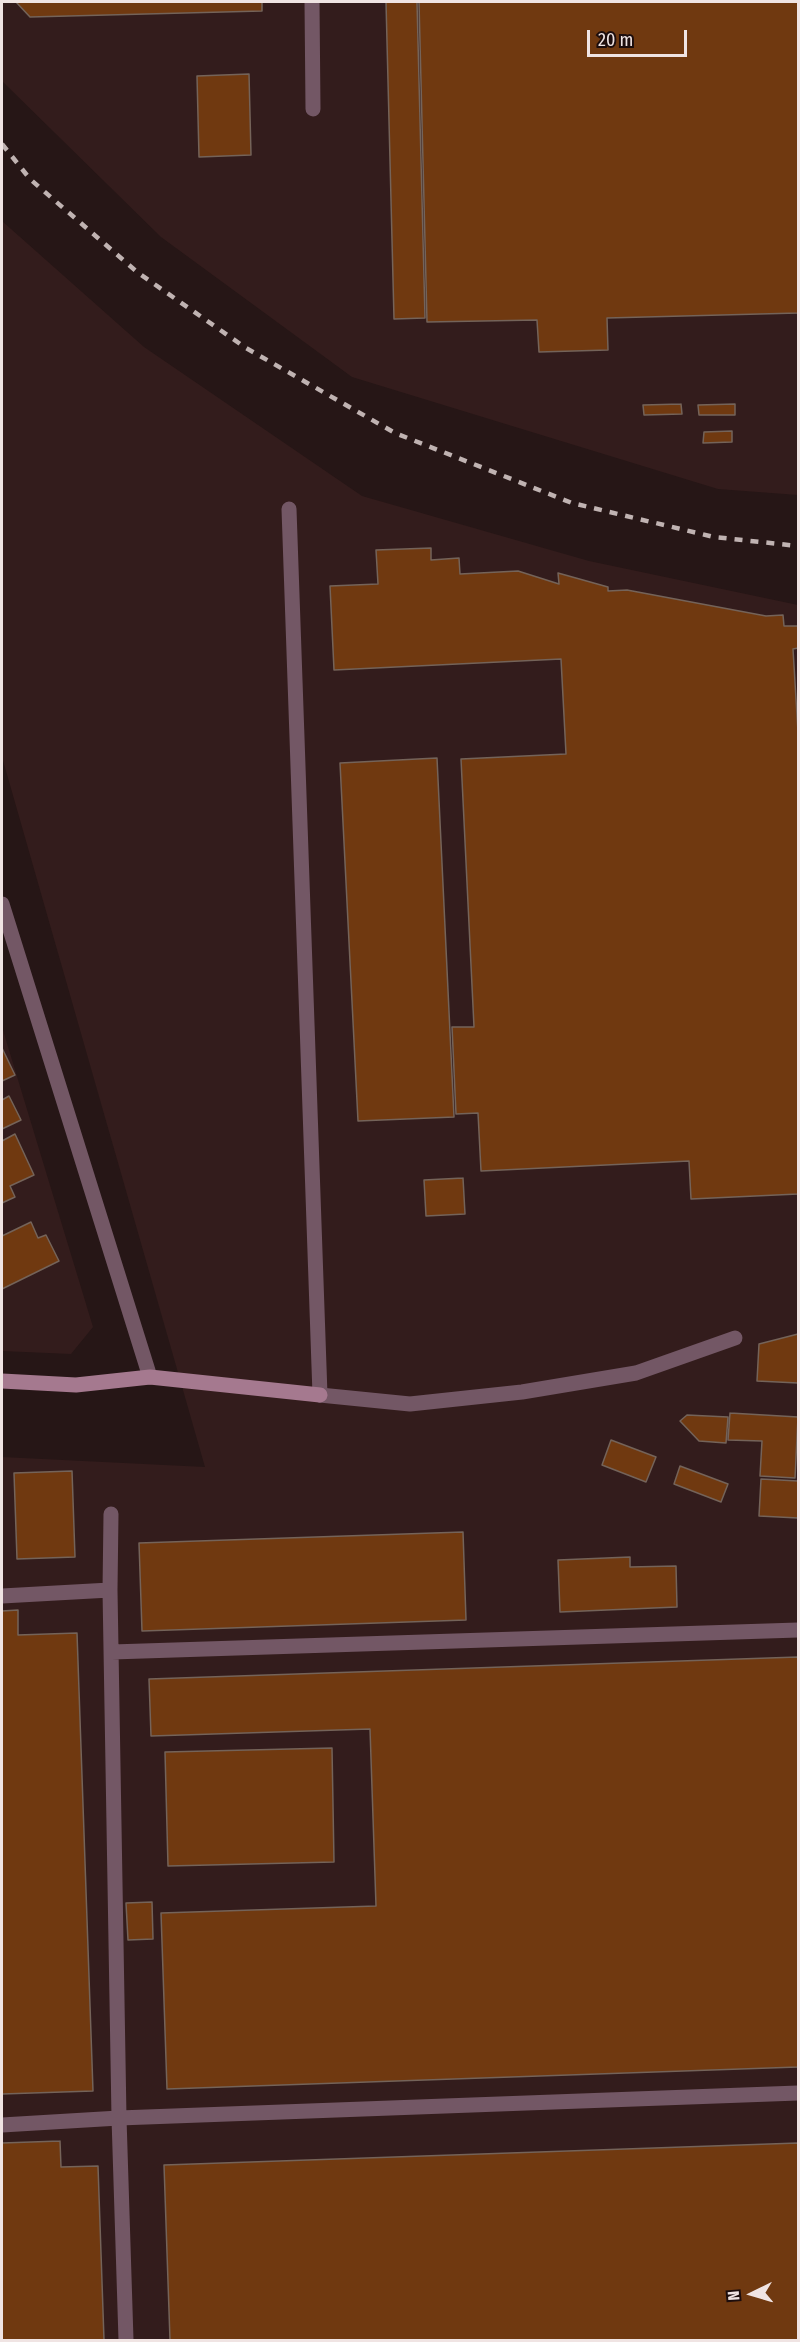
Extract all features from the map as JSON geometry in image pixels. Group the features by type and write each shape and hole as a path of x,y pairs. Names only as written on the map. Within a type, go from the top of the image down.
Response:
{"street":[{"path":"312,2 313,110"},
{"path":"289,509 320,1395"},
{"path":"2,904 150,1377"},
{"path":"2,1381 76,1385 150,1377 410,1404 522,1392 636,1372 735,1338"},
{"path":"111,1514 110,1590 119,2118 126,2340"},
{"path":"2,1596 110,1590"},
{"path":"112,1652 798,1630"},
{"path":"2,2125 119,2118 798,2093"}],"shaded area":[{"path":"2,2 798,2 798,495 718,489 352,377 161,237 2,81"},
{"path":"2,221 144,347 362,496 589,561 798,605 798,2340 2,2340 2,1457 205,1467 2,757"},
{"path":"2,1027 93,1327 71,1354 2,1351"}],"building":[{"path":"16,2 262,2 262,11 30,17"},
{"path":"386,2 417,2 425,318 394,319"},
{"path":"419,2 798,2 798,313 607,318 608,350 539,352 537,320 427,322"},
{"path":"249,74 251,155 199,157 197,76"},
{"path":"681,404 682,414 644,415 643,405"},
{"path":"735,404 735,415 699,415 698,405"},
{"path":"732,431 732,442 703,443 704,432"},
{"path":"431,548 431,560 459,558 460,574 518,571 559,584 558,573 608,587 608,591 627,590 766,616 783,615 784,626 798,626 798,648 793,649 798,732 798,1194 691,1199 689,1161 481,1171 478,1113 456,1114 452,1027 474,1027 461,759 566,754 561,659 334,670 330,586 378,584 376,550"},
{"path":"437,758 454,1117 358,1121 340,763"},
{"path":"2,1048 15,1075 2,1081"},
{"path":"9,1096 21,1120 2,1129 2,1100"},
{"path":"15,1134 34,1175 10,1186 15,1197 2,1203 2,1141"},
{"path":"463,1178 465,1214 426,1216 424,1180"},
{"path":"31,1222 38,1238 46,1235 59,1261 2,1289 2,1236"},
{"path":"798,1334 798,1383 757,1381 759,1344"},
{"path":"730,1413 798,1417 795,1478 760,1476 762,1441 728,1440"},
{"path":"687,1415 728,1417 726,1443 699,1441 680,1421"},
{"path":"611,1440 656,1457 646,1482 602,1465"},
{"path":"680,1466 728,1484 721,1502 674,1484"},
{"path":"72,1471 75,1557 17,1559 14,1473"},
{"path":"761,1479 798,1481 798,1518 759,1516"},
{"path":"463,1532 466,1620 142,1631 139,1543"},
{"path":"630,1557 630,1567 676,1566 677,1607 560,1612 558,1560"},
{"path":"18,1610 18,1635 77,1633 93,2091 2,2094 2,1611"},
{"path":"798,1657 798,2067 167,2089 161,1913 376,1906 370,1729 151,1736 149,1679"},
{"path":"332,1748 334,1862 168,1866 165,1752"},
{"path":"152,1902 153,1939 128,1940 126,1903"},
{"path":"60,2141 61,2167 98,2166 104,2340 2,2340 2,2143"},
{"path":"798,2143 798,2340 170,2340 164,2165"}],"railway":[{"path":"2,144 30,179 137,272 246,348 395,433 572,503 714,537 798,546"}]}
